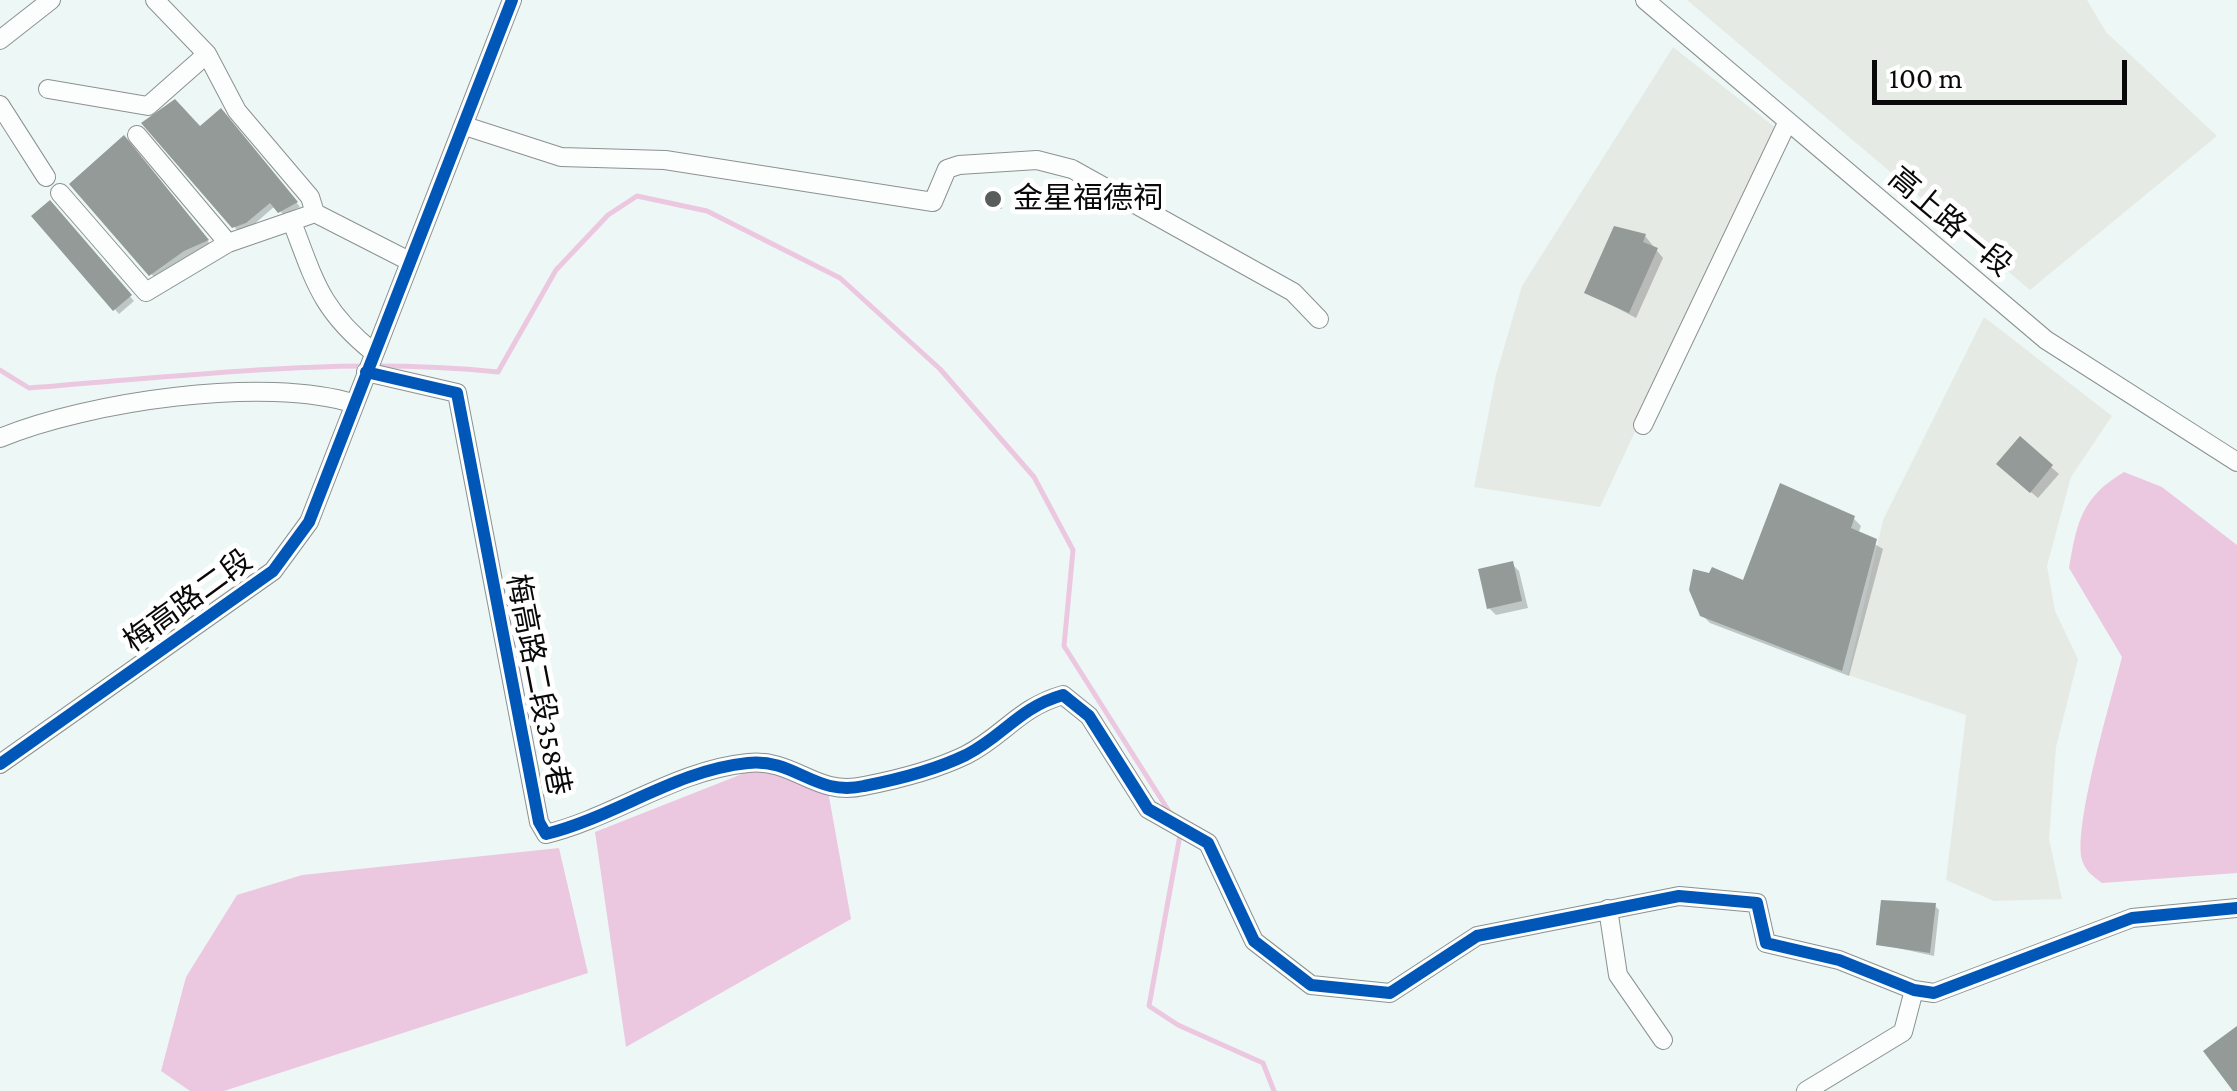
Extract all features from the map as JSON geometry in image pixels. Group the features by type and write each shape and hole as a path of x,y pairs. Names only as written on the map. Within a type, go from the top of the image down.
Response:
{"street":[{"path":"0,40 51,0"},
{"path":"155,0 207,54 237,111 310,197 315,213 409,261"},
{"path":"292,222 322,299 339,325 373,352 512,0"},
{"name":"高上路一段","path":"1645,0 2046,340 2237,462"},
{"path":"48,89 148,106 207,54"},
{"path":"0,106 46,177"},
{"path":"1643,425 1788,121"},
{"path":"465,126 561,157 665,160 933,202 947,170 959,165 989,159 1038,160 1072,168 1293,292 1319,319"},
{"path":"137,135 228,243"},
{"path":"60,194 146,292 228,243 315,213"},
{"name":"梅高路二段","path":"0,764 273,571 310,522 373,352"},
{"name":"梅高路二段358巷","path":"366,372 457,393 539,822 546,834 573,827 703,772 744,763 782,764 830,790 864,786 965,755 1002,731 1025,708 1063,695 1089,716 1148,809 1208,842 1254,941 1311,984 1390,993 1477,936 1608,908"},
{"path":"0,438 135,403 268,390 356,404"},
{"path":"1663,1040 1618,975 1608,908 1679,896 1757,903 1766,943 1839,960 1934,994 2132,918 2237,908"},
{"path":"1806,1091 1903,1032 1914,990"}],"shaded area":[{"path":"1687,0 2087,0 2106,32 2217,136 2030,290"},
{"path":"1673,47 1776,128 1600,507 1474,487 1496,375 1522,286"},
{"path":"1984,317 2112,416 2071,477 2047,566 2055,611 2078,659 2056,747 2049,839 2062,899 1994,901 1946,880 1966,715 1848,675 1883,520"},
{"path":"2124,472 2162,487 2237,545 2237,873 2102,883 2082,860 2088,791 2122,657 2069,568 2075,537 2090,501"},
{"path":"770,763 828,791 851,919 626,1047 595,832"},
{"path":"559,848 588,973 224,1091 190,1091 161,1071 186,977 237,895 302,875"}],"building":[{"path":"175,99 200,126 221,108 298,202 278,213 270,203 246,223 232,228 141,123"},
{"path":"124,135 209,240 184,251 149,276 69,184"},
{"path":"50,200 132,295 113,311 31,216"},
{"path":"1614,226 1646,234 1643,242 1658,248 1629,313 1584,293"},
{"path":"2020,436 2053,465 2030,493 1996,464"},
{"path":"1780,483 1855,516 1851,528 1877,539 1842,671 1700,616 1689,590 1693,569 1709,573 1712,567 1743,580"},
{"path":"1513,561 1522,601 1487,609 1478,569"},
{"path":"1881,900 1936,903 1930,953 1876,945"},
{"path":"2237,1026 2237,1091 2233,1091 2203,1051"}],"waterway":[{"path":"0,370 29,388 322,367 498,372 556,270 608,215 637,196 707,211 840,278 940,369 1034,477 1073,550 1064,646 1172,816"},
{"path":"1180,835 1149,1006 1178,1025 1263,1063 1274,1091"}],"cycle path":[{"path":"0,764 273,571 309,522 512,0"},
{"path":"366,372 457,393 539,822 546,834 721,767 764,763 847,788 902,777 966,755 1034,707 1063,695 1089,716 1148,809 1208,843 1254,941 1311,985 1390,993 1477,936 1679,896 1757,903 1766,943 1839,960 1914,990 1934,993 2132,918 2237,908"}],"place":[{"name":"金星福德祠","path":"993,199"}]}
